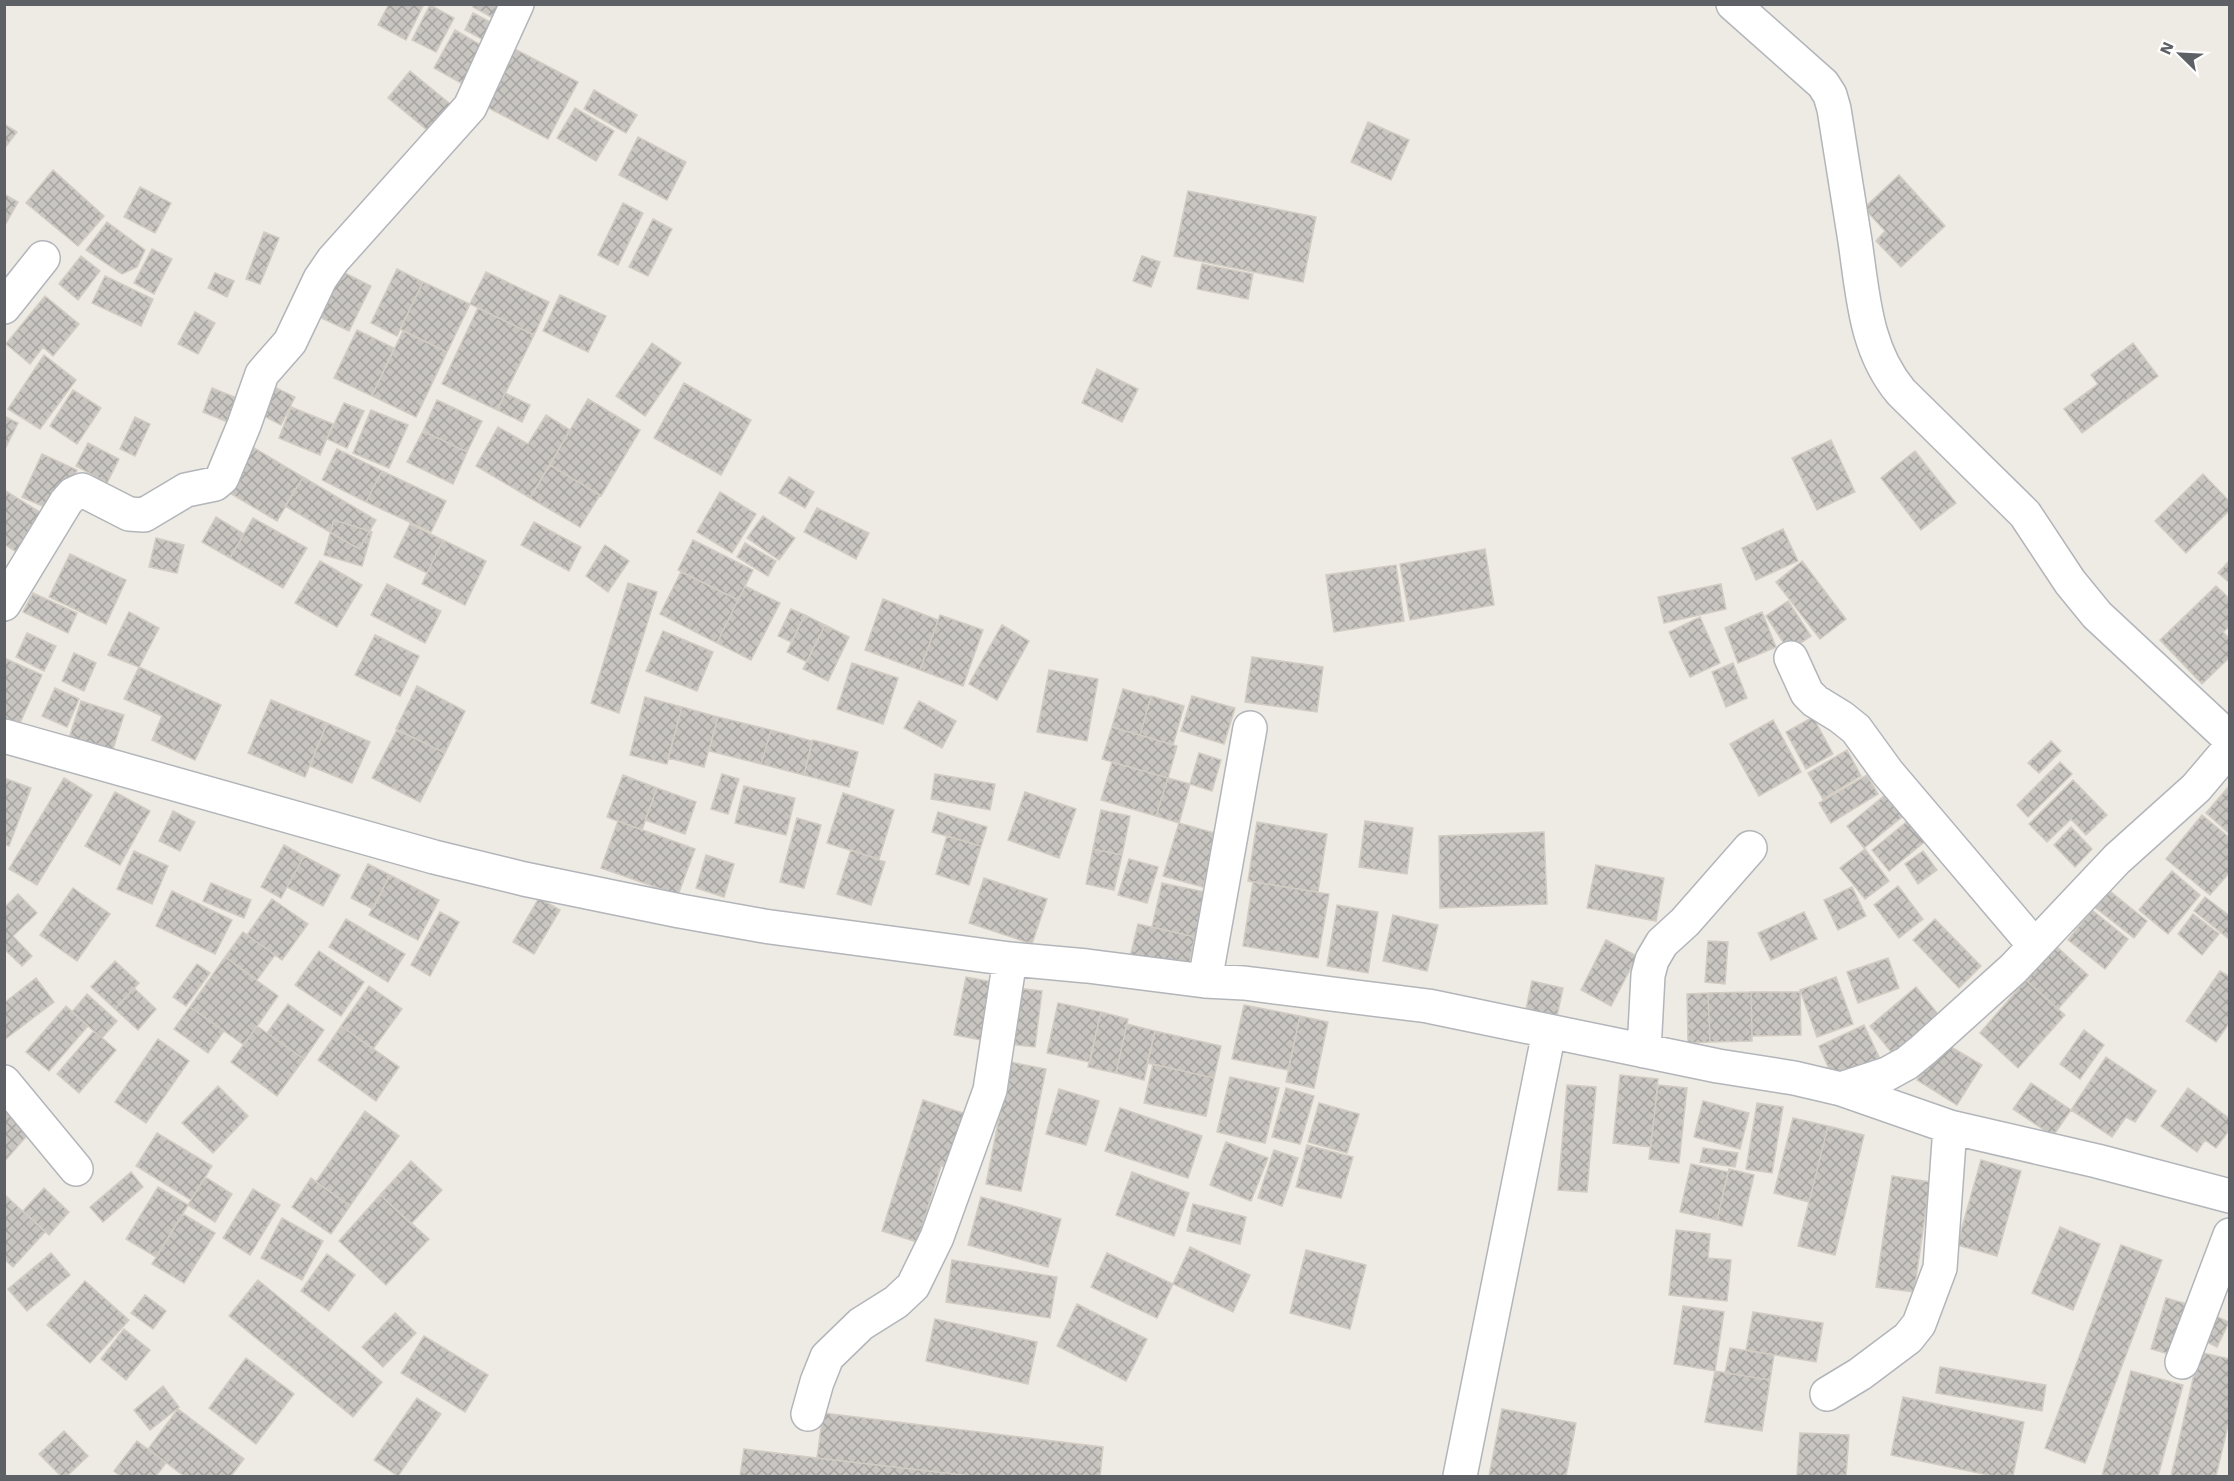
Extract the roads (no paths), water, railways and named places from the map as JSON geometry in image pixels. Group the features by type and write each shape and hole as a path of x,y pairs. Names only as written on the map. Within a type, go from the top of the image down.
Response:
{"street":[{"path":"4,604 66,502 78,491 82,490 129,514 144,514 186,490 214,484 222,478 262,374 290,342 320,279 333,260 470,107 483,83 517,4"},
{"path":"1733,4 1823,84 1830,95 1868,325 1877,354 1891,380 2025,514 2070,582 2097,615 2229,739"},
{"path":"4,307 43,258"},
{"path":"1791,658 1807,693 1856,729 1888,773 2035,946"},
{"path":"1205,981 1250,728"},
{"path":"4,736 434,857 524,879 764,926 1010,959 1205,981 1244,983 1428,1006 1841,1089 1950,1126 2229,1196"},
{"path":"1841,1089 1887,1074 1907,1063 2005,976 2117,859 2196,788 2229,748"},
{"path":"1644,1051 1648,975 1652,960 1662,943 1685,922 1750,848"},
{"path":"808,1414 827,1357 861,1324 896,1302 913,1286 937,1237 990,1090 1010,959"},
{"path":"1460,1476 1549,1032"},
{"path":"4,1082 76,1169"},
{"path":"1827,1394 1860,1374 1908,1338 1919,1324 1940,1268 1950,1126"},
{"path":"2182,1362 2229,1235"}]}
